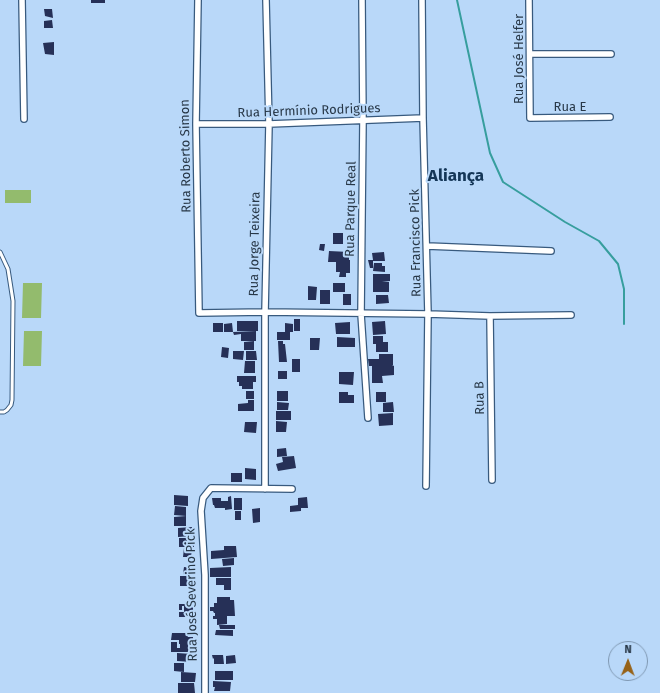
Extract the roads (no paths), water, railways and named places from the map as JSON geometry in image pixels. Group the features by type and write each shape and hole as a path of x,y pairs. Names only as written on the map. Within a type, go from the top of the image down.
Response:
{"street":[{"path":"22,0 24,119"},
{"name":"Rua Roberto Simon","path":"198,0 196,124 199,313 264,312"},
{"name":"Rua Jorge Teixeira","path":"265,489 264,312 269,124 266,0"},
{"name":"Rua Parque Real","path":"362,0 364,120 361,314 368,418"},
{"name":"Rua Francisco Pick","path":"422,0 423,118 428,314 426,486"},
{"name":"Rua José Helfer","path":"529,0 530,118"},
{"path":"530,54 611,54"},
{"name":"Rua E","path":"530,118 610,117"},
{"name":"Rua Hermínio Rodrigues","path":"196,124 269,124 423,118"},
{"path":"427,246 551,251"},
{"path":"264,312 490,316 571,315"},
{"name":"Rua B","path":"490,316 492,480"},
{"name":"Rua José Severino Pick","path":"205,693 205,575 201,511 203,498 211,488 265,489"},
{"path":"265,489 292,489"}],"lane":[{"path":"0,252 8,269 13,301 12,400 11,405 7,410 0,412"}],"waterway":[{"path":"457,0 490,153 503,182 565,222 599,241 618,264 624,289 624,324"}],"district":[{"name":"Aliança","path":"456,176"}]}
